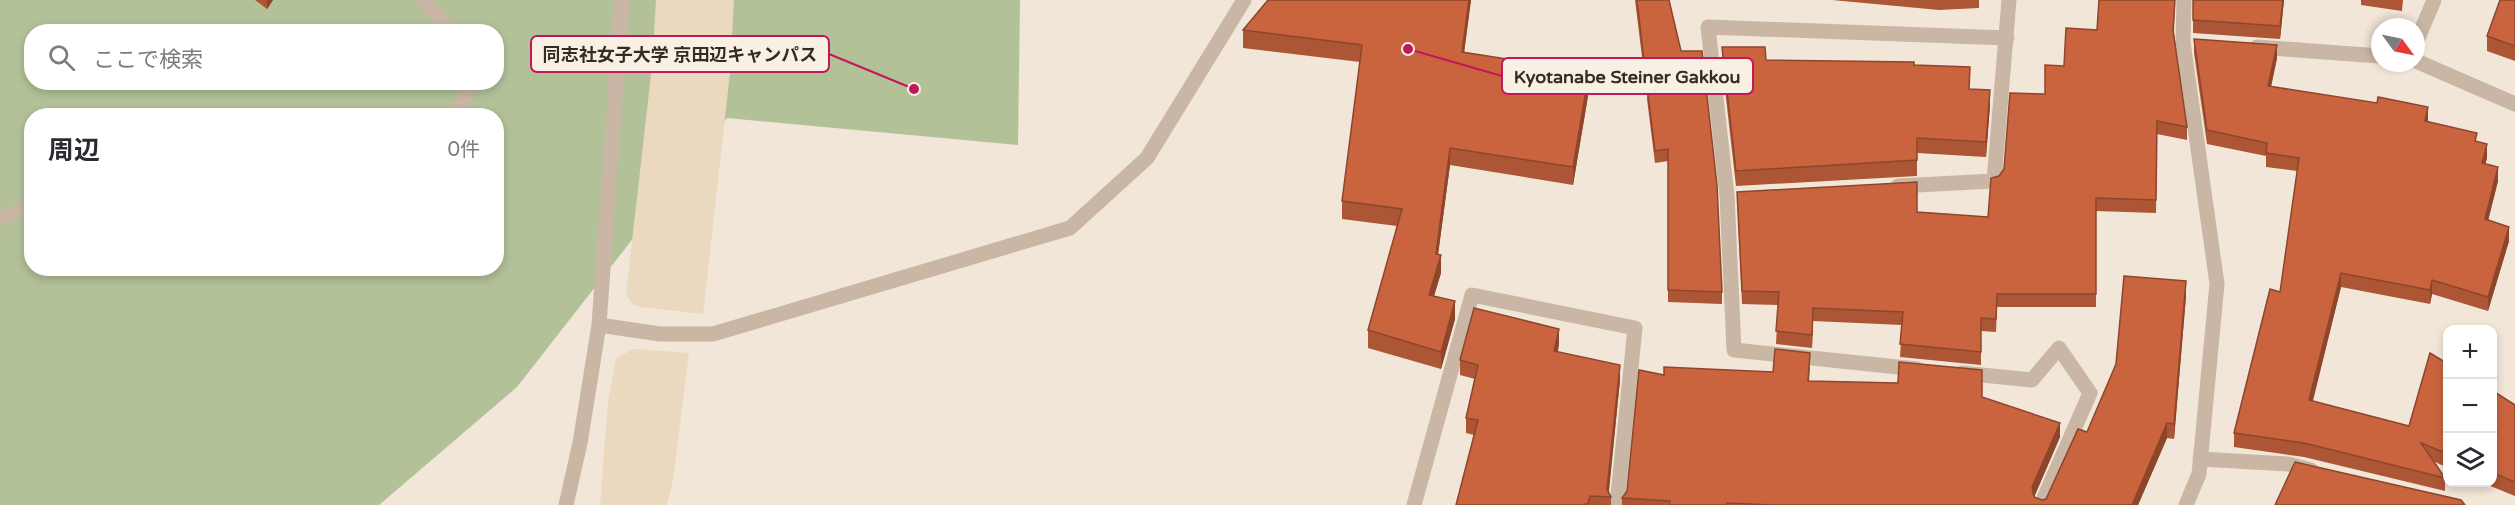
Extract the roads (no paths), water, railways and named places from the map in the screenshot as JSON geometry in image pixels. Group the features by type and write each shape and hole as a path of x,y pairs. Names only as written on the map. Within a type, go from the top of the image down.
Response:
{"street":[{"path":"423,0 445,24"},
{"path":"566,505 580,443 599,325 622,0"},
{"path":"599,325 660,334 713,334 1070,228 1147,158 1244,0"},
{"path":"1878,187 1994,180 2009,0"},
{"path":"2184,0 2217,284 2199,474 2186,505"},
{"path":"2425,22 2434,0"},
{"path":"2007,38 1708,27 1733,195 1734,350 2032,380 2059,348 2090,393 2041,505"},
{"path":"2241,46 2371,55"},
{"path":"2425,65 2515,104"},
{"path":"457,108 470,90"},
{"path":"0,219 24,208"},
{"path":"1414,505 1472,295 1635,328 1617,505"},
{"path":"2200,459 2288,464 2332,475"}],"place":[{"name":"Kyotanabe Steiner Gakkou","path":"1408,49"},
{"name":"同志社女子大学 京田辺キャンパス","path":"914,89"}]}
